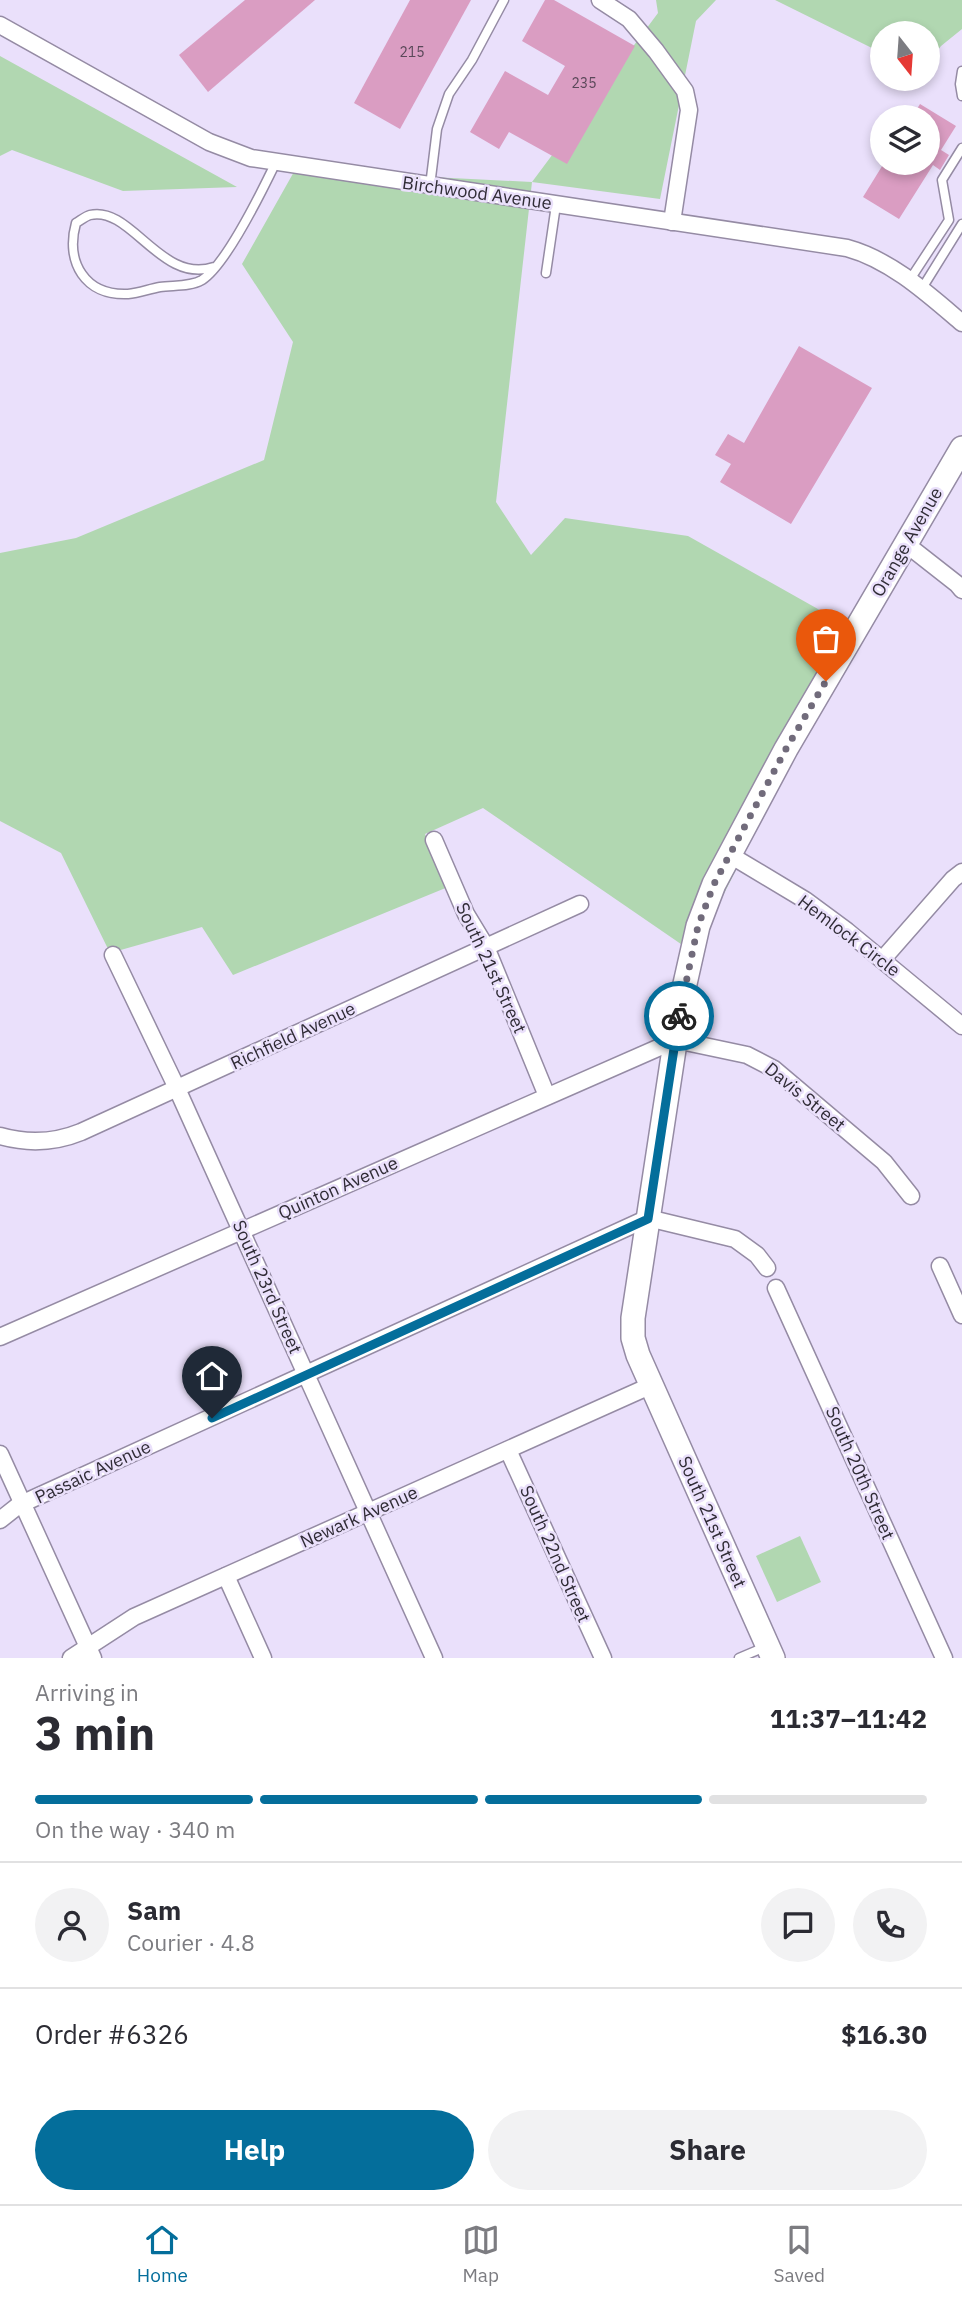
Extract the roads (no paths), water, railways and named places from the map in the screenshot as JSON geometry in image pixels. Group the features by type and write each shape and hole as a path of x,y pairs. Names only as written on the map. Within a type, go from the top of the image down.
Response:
{"street":[{"path":"600,0 619,11 637,28 680,82 688,98 689,110 671,222"},
{"name":"Birchwood Avenue","path":"0,25 209,142 251,158 847,248 871,255 962,323"},
{"name":"Orange Avenue","path":"652,1385 633,1338 633,1318 682,997 698,926 714,884 786,749 962,448"},
{"path":"906,544 962,590"},
{"name":"South 21st Street","path":"434,840 466,914 486,947 547,1096"},
{"name":"Hemlock Circle","path":"730,855 805,900 962,1026"},
{"path":"882,960 962,872"},
{"name":"Richfield Avenue","path":"0,1136 25,1142 59,1140 81,1132 580,904"},
{"name":"South 23rd Street","path":"113,955 242,1231 434,1658"},
{"name":"Quinton Avenue","path":"0,1337 676,1040"},
{"name":"Davis Street","path":"676,1040 747,1055 768,1065 884,1162 911,1196"},
{"path":"648,1219 735,1239 758,1255 767,1268"},
{"name":"Passaic Avenue","path":"0,1520 23,1504 648,1219"},
{"path":"940,1266 962,1314"},
{"name":"South 20th Street","path":"776,1288 944,1658"},
{"name":"South 21st Street","path":"652,1385 770,1652"},
{"name":"Newark Avenue","path":"71,1658 91,1652 134,1617 652,1385"},
{"name":"South 22nd Street","path":"508,1450 603,1658"},
{"path":"0,1454 91,1652"},
{"path":"226,1576 263,1658"}],"lane":[{"path":"430,186 437,129 449,94 472,60 504,0"},
{"path":"962,71 962,96"},
{"path":"915,286 949,220 942,180 962,148"},
{"path":"214,267 203,271 183,267 159,254 118,220 103,214 89,215 76,223 72,239 75,261 85,281 110,293 130,294 201,280 214,267 247,218 276,162"},
{"path":"547,273 556,205"},
{"path":"915,286 962,224"},
{"path":"739,1658 770,1652"}]}
